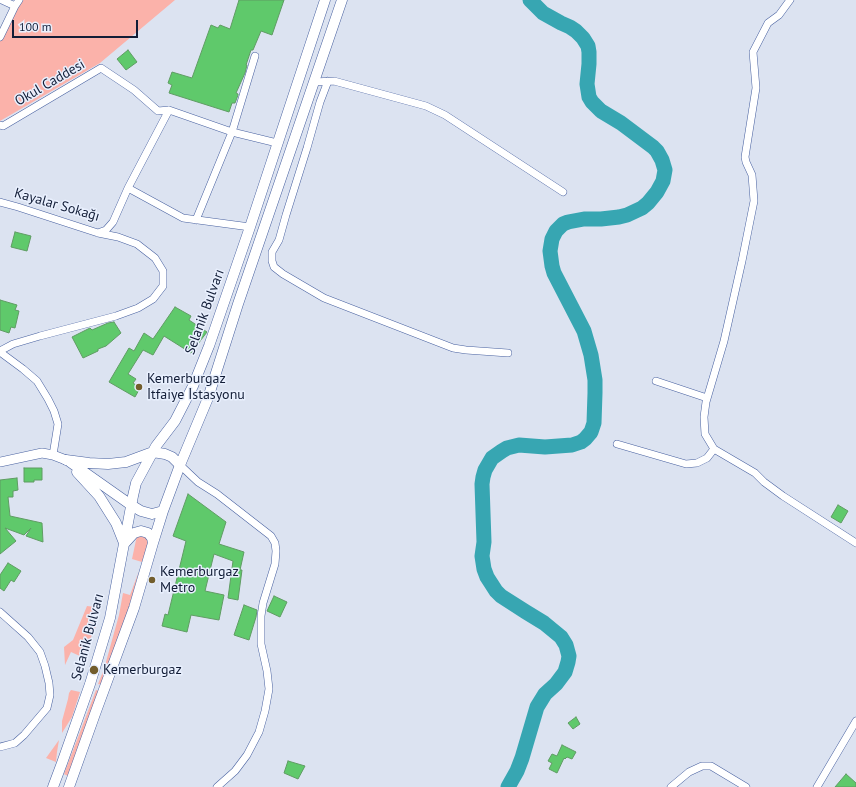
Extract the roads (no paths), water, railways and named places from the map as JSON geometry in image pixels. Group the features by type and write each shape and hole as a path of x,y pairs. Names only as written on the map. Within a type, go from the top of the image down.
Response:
{"main road":[{"name":"Selanik Bulvarı","path":"53,787 90,685 110,618 136,483 156,446 175,421 193,386 209,346 325,0"},
{"name":"Selanik Bulvarı","path":"69,787 134,608 163,511 180,465 208,398 238,304 342,0"},
{"path":"306,57 321,61"},
{"path":"66,460 89,464 108,464 126,462 153,452 172,457 180,465"},
{"path":"66,460 141,511 152,514 163,511"},
{"path":"66,460 99,496 116,523 124,544 134,533 141,531 148,533 152,538 153,543"}],"street":[{"path":"0,36 17,3 2,0"},
{"path":"790,0 779,15 768,23 753,52 756,88 745,157 752,175 754,202 724,341 707,398 704,418 705,434 714,449 755,473 764,482 783,496 856,543"},
{"path":"196,220 232,132 254,56"},
{"name":"Okul Caddesi","path":"0,126 101,68 134,90 158,111 170,110"},
{"path":"328,81 320,102 278,240 272,252 274,267 283,274 324,298 453,348 508,353"},
{"path":"314,82 334,81 426,106 445,116 563,192"},
{"path":"250,227 183,218 128,188 170,110 232,132 277,144"},
{"name":"Kayalar Sokağı","path":"0,202 98,233 106,230 113,222 128,188"},
{"path":"53,455 58,424 48,399 37,381 0,352 13,344 116,316 138,308 153,299 163,286 163,271 155,258 137,244 118,237 98,233"},
{"path":"656,381 707,398"},
{"path":"617,444 686,464 697,463 707,458 714,449"},
{"path":"0,462 42,454 53,455 66,460"},
{"path":"180,465 198,482 217,494 271,536 275,543 276,551 276,564 263,603 261,616 261,644 269,689 265,711 259,732 247,755 235,772 217,787"},
{"path":"0,612 28,637 40,652 49,683 50,695 47,708 24,735 15,743 0,747"},
{"path":"817,787 856,721"},
{"path":"671,787 689,772 702,766 711,766 746,787"}],"waterway":[{"path":"508,787 522,758 537,707 545,694 556,684 565,672 569,656 566,645 561,637 544,623 501,596 487,577 482,556 484,542 483,477 492,458 507,448 519,445 545,447 572,445 581,442 591,432 594,423 595,393 595,380 591,355 584,331 554,273 550,251 552,239 556,231 563,224 568,222 584,219 619,217 642,208 657,192 663,181 665,170 662,160 653,147 621,123 601,111 592,102 589,97 587,84 589,52 588,46 583,38 570,27 543,13 530,0"}],"place":[{"name":"Kemerburgaz İtfaiye İstasyonu","path":"139,387"},
{"name":"Kemerburgaz Metro","path":"152,580"},
{"name":"Kemerburgaz","path":"94,670"}]}
